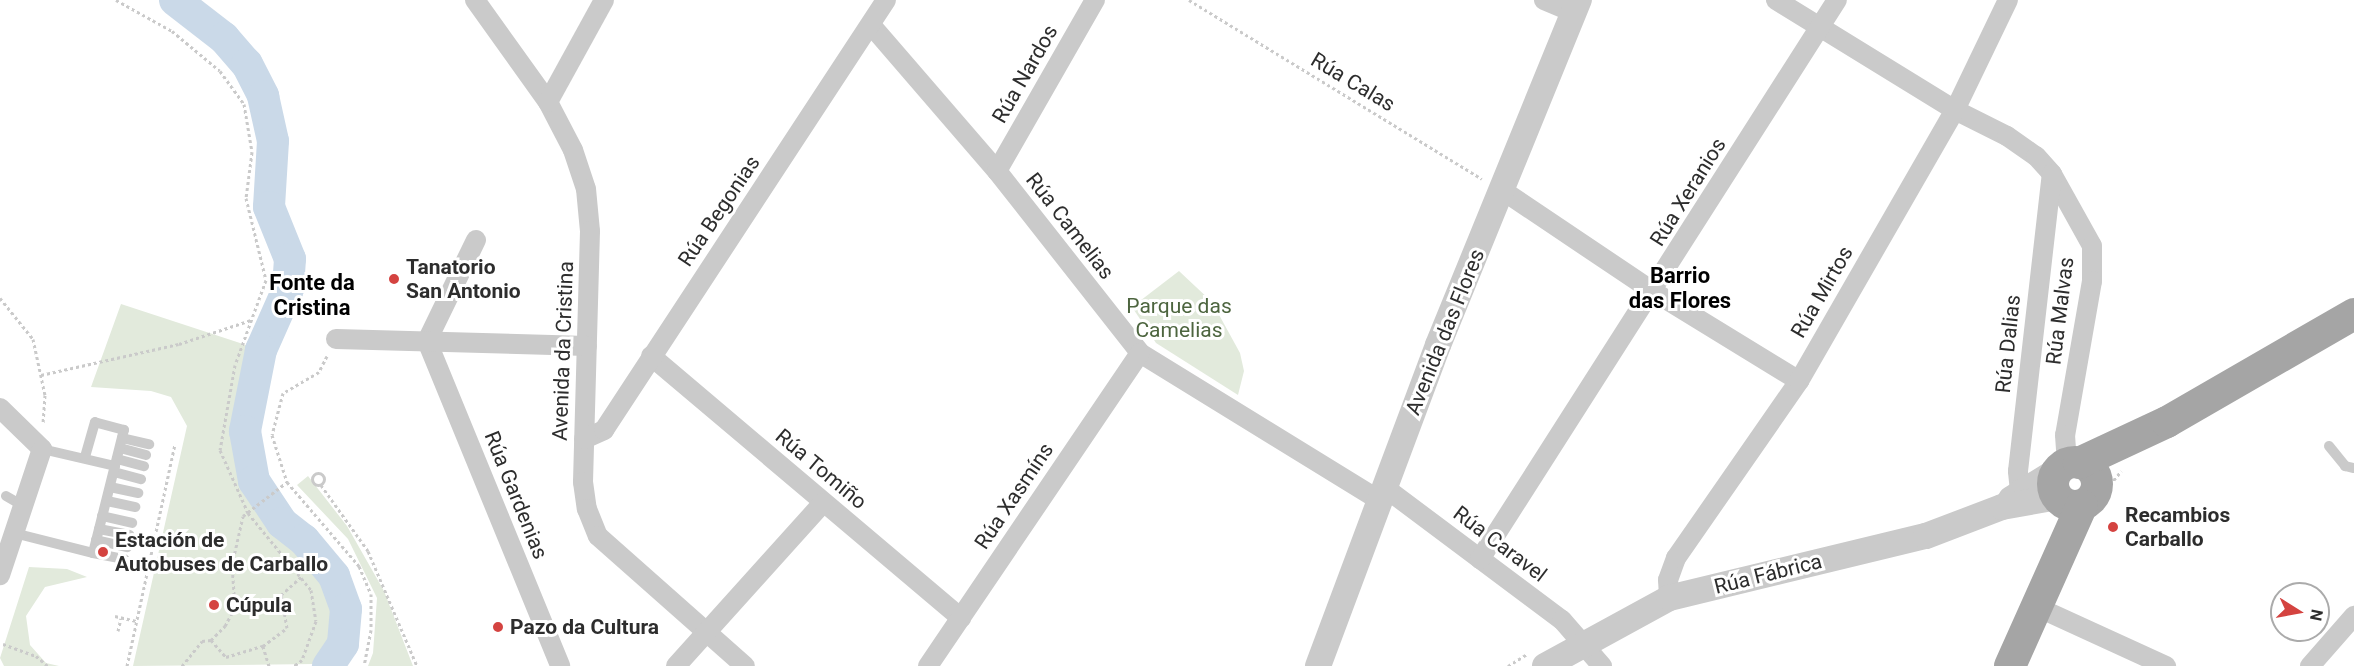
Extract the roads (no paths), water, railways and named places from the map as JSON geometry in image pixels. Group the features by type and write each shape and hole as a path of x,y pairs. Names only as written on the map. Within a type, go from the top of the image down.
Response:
{"main road":[{"path":"2010,666 2067,537 2072,483 2167,422 2354,315"}],"street":[{"name":"Avenida da Cristina","path":"476,0 548,102 573,150 586,189 590,231 584,439 585,491 598,536 745,666"},
{"path":"548,102 604,0"},
{"name":"Rúa Begonias","path":"584,439 604,430 886,0"},
{"name":"Rúa Nardos","path":"997,171 1095,0"},
{"path":"1544,0 1577,7"},
{"path":"1776,0 1955,110 2007,136 2036,156 2052,174"},
{"name":"Rúa Xeranios","path":"1480,559 1654,292 1837,0"},
{"name":"Rúa Mirtos","path":"1669,598 1668,580 1677,558 1799,381 1955,110 2008,0"},
{"name":"Avenida das Flores","path":"1318,666 1382,494 1577,7"},
{"name":"Rúa Camelias","path":"871,25 997,171 1140,354 1382,494"},
{"name":"Rúa Dalias","path":"2011,499 2018,471 2052,174"},
{"name":"Rúa Malvas","path":"2052,174 2092,246 2092,281 2065,435 2072,483"},
{"path":"1502,190 1654,292 1799,381"},
{"path":"2047,202 2073,209"},
{"path":"428,341 476,240"},
{"path":"336,339 587,346"},
{"name":"Rúa Gardenias","path":"428,341 561,666"},
{"name":"Rúa Xasmíns","path":"928,666 1140,354"},
{"name":"Rúa Tomiño","path":"651,356 961,618"},
{"path":"0,408 42,449 11,502 14,533 0,575"},
{"name":"Rúa Fábrica","path":"1545,666 1581,644 1669,598 1926,536 2011,499 2072,483"},
{"name":"Rúa Caravel","path":"1382,494 1480,559 1562,620 1602,666"},
{"path":"676,666 823,503"},
{"path":"2037,607 2166,666"},
{"path":"2310,666 2354,616"}],"lane":[{"path":"85,458 95,422 124,430 93,553"},
{"path":"2329,446 2345,466 2354,468"},
{"path":"42,449 85,458 146,455 117,457"},
{"path":"117,457 141,479"},
{"path":"110,487 138,493"},
{"path":"107,501 135,507"},
{"path":"102,516 132,523"},
{"path":"99,529 129,535"},
{"path":"14,533 124,559"},
{"path":"96,540 127,547"}],"waterway":[{"path":"175,0 224,38 247,64 263,96 273,141 269,207 290,259 288,289 261,350 245,431 254,481 282,523 304,540 334,576 346,609 343,644 328,666"}],"place":[{"name":"Tanatorio San Antonio","path":"394,279"},
{"name":"Recambios Carballo","path":"2113,527"},
{"name":"Estación de Autobuses de Carballo","path":"103,552"},
{"name":"Cúpula","path":"214,605"},
{"name":"Pazo da Cultura","path":"498,627"}],"district":[{"name":"Barrio das Flores","path":"1680,288"},
{"name":"Fonte da Cristina","path":"312,294"}],"park label":[{"name":"Parque das Camelias","path":"1179,318"}]}
